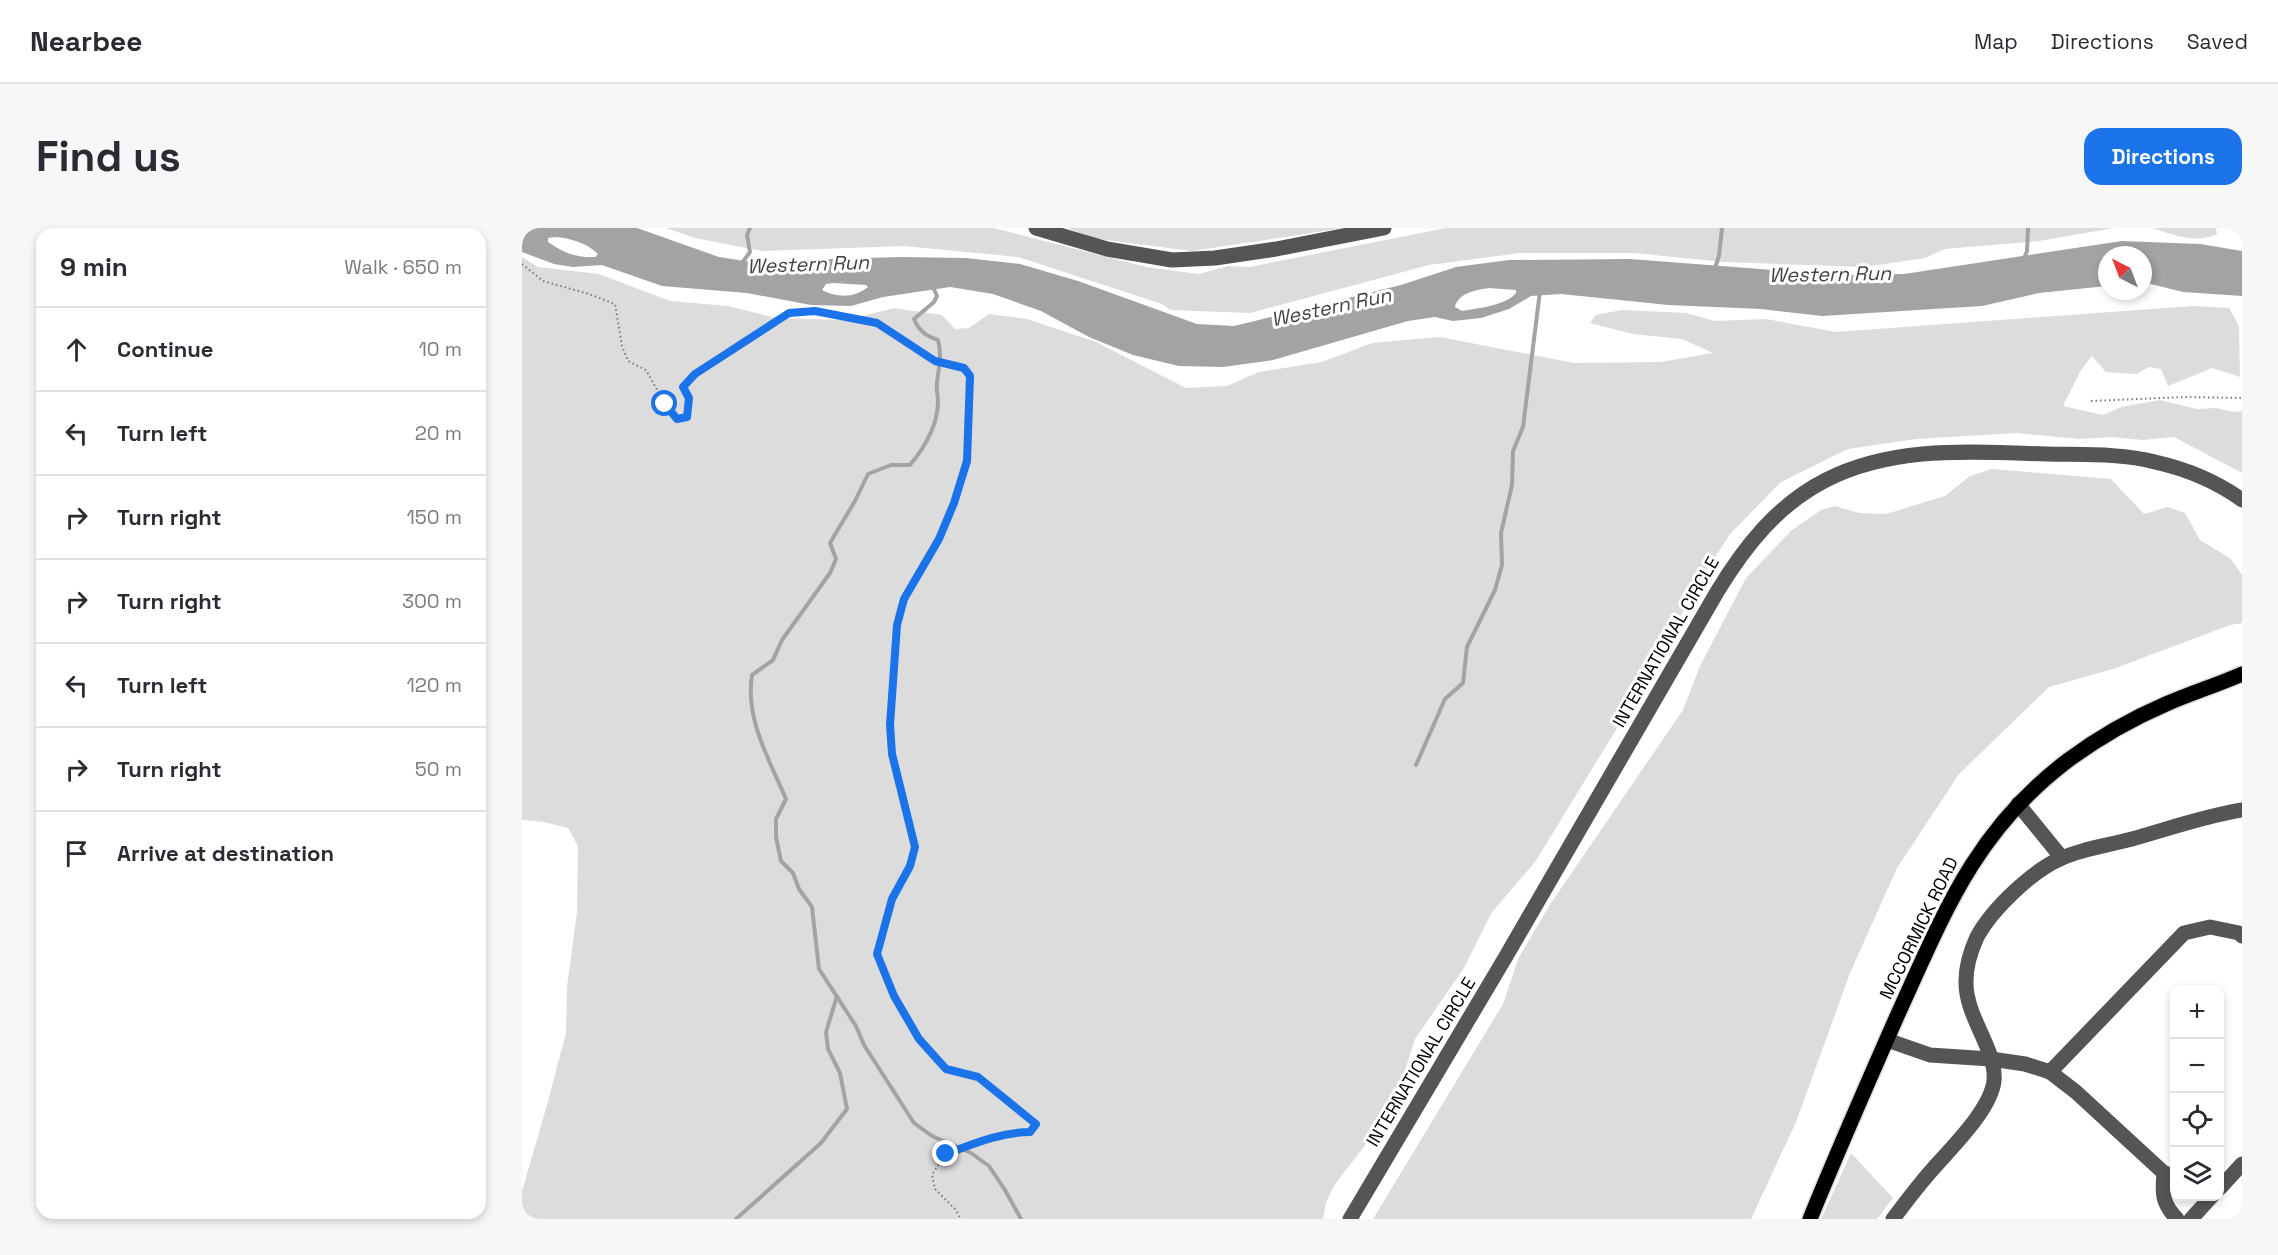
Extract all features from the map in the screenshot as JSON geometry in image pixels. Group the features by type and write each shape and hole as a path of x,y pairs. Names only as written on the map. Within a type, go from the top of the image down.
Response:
{"main road":[{"name":"MCCORMICK ROAD","path":"1810,1219 1887,1041 1961,879 1980,849 2018,804 2067,760 2112,731 2167,703 2242,675"}],"street":[{"path":"1036,228 1057,232 1107,249 1172,260 1235,255 1384,228"},
{"name":"INTERNATIONAL CIRCLE","path":"1350,1219 1505,958 1717,592 1750,542 1785,506 1828,479 1855,468 1913,454 1959,452 2087,455 2154,461 2214,482 2242,500"},
{"path":"2018,804 2062,858"},
{"path":"1893,1219 1921,1182 1972,1124 1982,1109 1994,1081 1991,1059 1972,1017 1967,998 1966,981 1969,961 1977,937 1995,914 2017,889 2062,858 2242,810"},
{"path":"2050,1072 2184,933 2210,927 2232,931 2242,936"},
{"path":"1887,1041 1930,1055 1991,1059 2050,1072 2076,1092 2169,1175 2162,1194 2167,1207 2177,1219"},
{"path":"2224,1183 2242,1164"},
{"path":"2191,1219 2208,1201"}],"path":[{"path":"522,264 543,281 615,304 622,346 628,361 646,370 665,404 677,419 687,417 689,398 683,387 695,374 789,313 815,311 877,323 935,361 964,368 970,376 967,461 954,503 939,539 904,599 897,625 890,725 892,754 915,847 910,866 892,899 877,954 894,996 914,1030 946,1069 978,1077 1036,1124 1030,1132 985,1140 946,1154 932,1175 935,1189 955,1209 961,1219"},
{"path":"2091,401 2186,397 2242,398"}],"shaded area":[{"path":"666,228 994,228 1146,267 1199,274 1228,266 1249,267 1446,228 2114,228 2039,241 1945,249 1925,258 1864,267 1723,262 1634,253 1520,253 1429,265 1250,313 1170,310 1162,304 1018,257 904,246 762,251 695,238"},
{"path":"1068,228 1344,228 1192,251 1090,238"},
{"path":"2152,228 2216,228 2217,234 2192,238"},
{"path":"522,257 538,267 599,274 670,301 728,306 776,318 847,320 894,308 942,315 955,329 969,328 989,314 1027,319 1096,342 1186,388 1227,386 1259,372 1322,362 1372,343 1440,337 1574,363 1661,362 1713,353 1682,339 1633,334 1590,323 1596,315 1622,310 1686,313 1715,321 1766,319 1836,332 2193,306 2229,308 2239,326 2240,377 2212,368 2168,386 2161,369 2149,367 2137,374 2106,372 2092,356 2081,370 2063,406 2103,415 2121,407 2160,400 2197,409 2216,408 2234,412 2242,411 2242,473 2174,437 2143,440 2112,437 2080,439 2016,433 1916,439 1848,449 1781,482 1731,533 1698,583 1649,676 1535,862 1492,912 1464,968 1415,1039 1396,1098 1367,1143 1335,1184 1326,1202 1323,1219 522,1219 522,1191 566,1033 567,987 577,912 578,846 568,828 522,820"},
{"path":"1992,469 2111,479 2144,514 2168,507 2185,513 2200,540 2231,559 2242,575 2242,623 2230,625 2113,669 2049,687 1959,774 1897,868 1850,973 1796,1122 1751,1219 1373,1219 1503,1004 1518,959 1549,906 1683,710 1700,666 1746,578 1791,531 1821,510 1835,506 1859,513 1886,514 1945,496 1970,476"},
{"path":"1851,1153 1893,1198 1877,1219 1821,1219"}],"water":[{"name":"Western Run","path":"522,228 637,228 719,257 764,264 900,257 966,258 1020,264 1078,281 1197,324 1234,326 1401,285 1456,267 1509,260 1630,259 1837,275 1904,274 2122,241 2200,244 2242,251 2242,296 2183,292 2152,284 2152,246 2098,246 2098,287 2039,293 1982,306 1822,316 1761,309 1668,305 1561,294 1531,296 1509,309 1481,318 1453,321 1435,317 1408,321 1273,360 1223,367 1179,366 1133,355 1089,337 1041,311 993,294 950,287 883,297 851,306 811,305 747,293 662,286 602,265 573,267 554,264 522,252","holes":["548,238 566,239 589,247 598,254 595,257 576,256 548,242","826,284 866,285 868,287 852,295 840,295 822,290","1489,288 1516,290 1516,293 1505,301 1491,306 1462,311 1455,307 1464,295"]}],"waterway":[{"name":"Western Run","path":"742,263 750,252 747,235 750,228"},
{"path":"1714,271 1719,256 1722,228"},
{"path":"2024,259 2027,251 2028,228"},
{"path":"933,287 937,296 934,302 914,319 923,332 938,340 939,345 938,401 936,419 930,436 910,465 891,465 868,474 830,543 836,559 830,573 782,640 773,660 752,675 752,707 760,738 786,799 776,819 776,837 781,861 793,873 799,889 812,907 819,969 914,1123 932,1136 971,1153 989,1166 1021,1219"},
{"path":"1416,765 1445,699 1463,683 1467,647 1495,590 1502,565 1501,533 1512,485 1513,451 1523,427 1540,291"},
{"path":"736,1219 821,1143 847,1109 840,1073 828,1049 826,1032 837,996"}],"route":[{"path":"665,404 677,419 687,417 689,398 683,387 695,374 789,313 815,311 877,323 935,361 964,368 970,376 967,461 954,503 939,539 904,599 897,625 890,725 892,754 915,847 910,866 892,899 877,954 894,996 919,1039 946,1069 978,1077 1036,1124 1030,1132 1003,1135 946,1154"}]}
